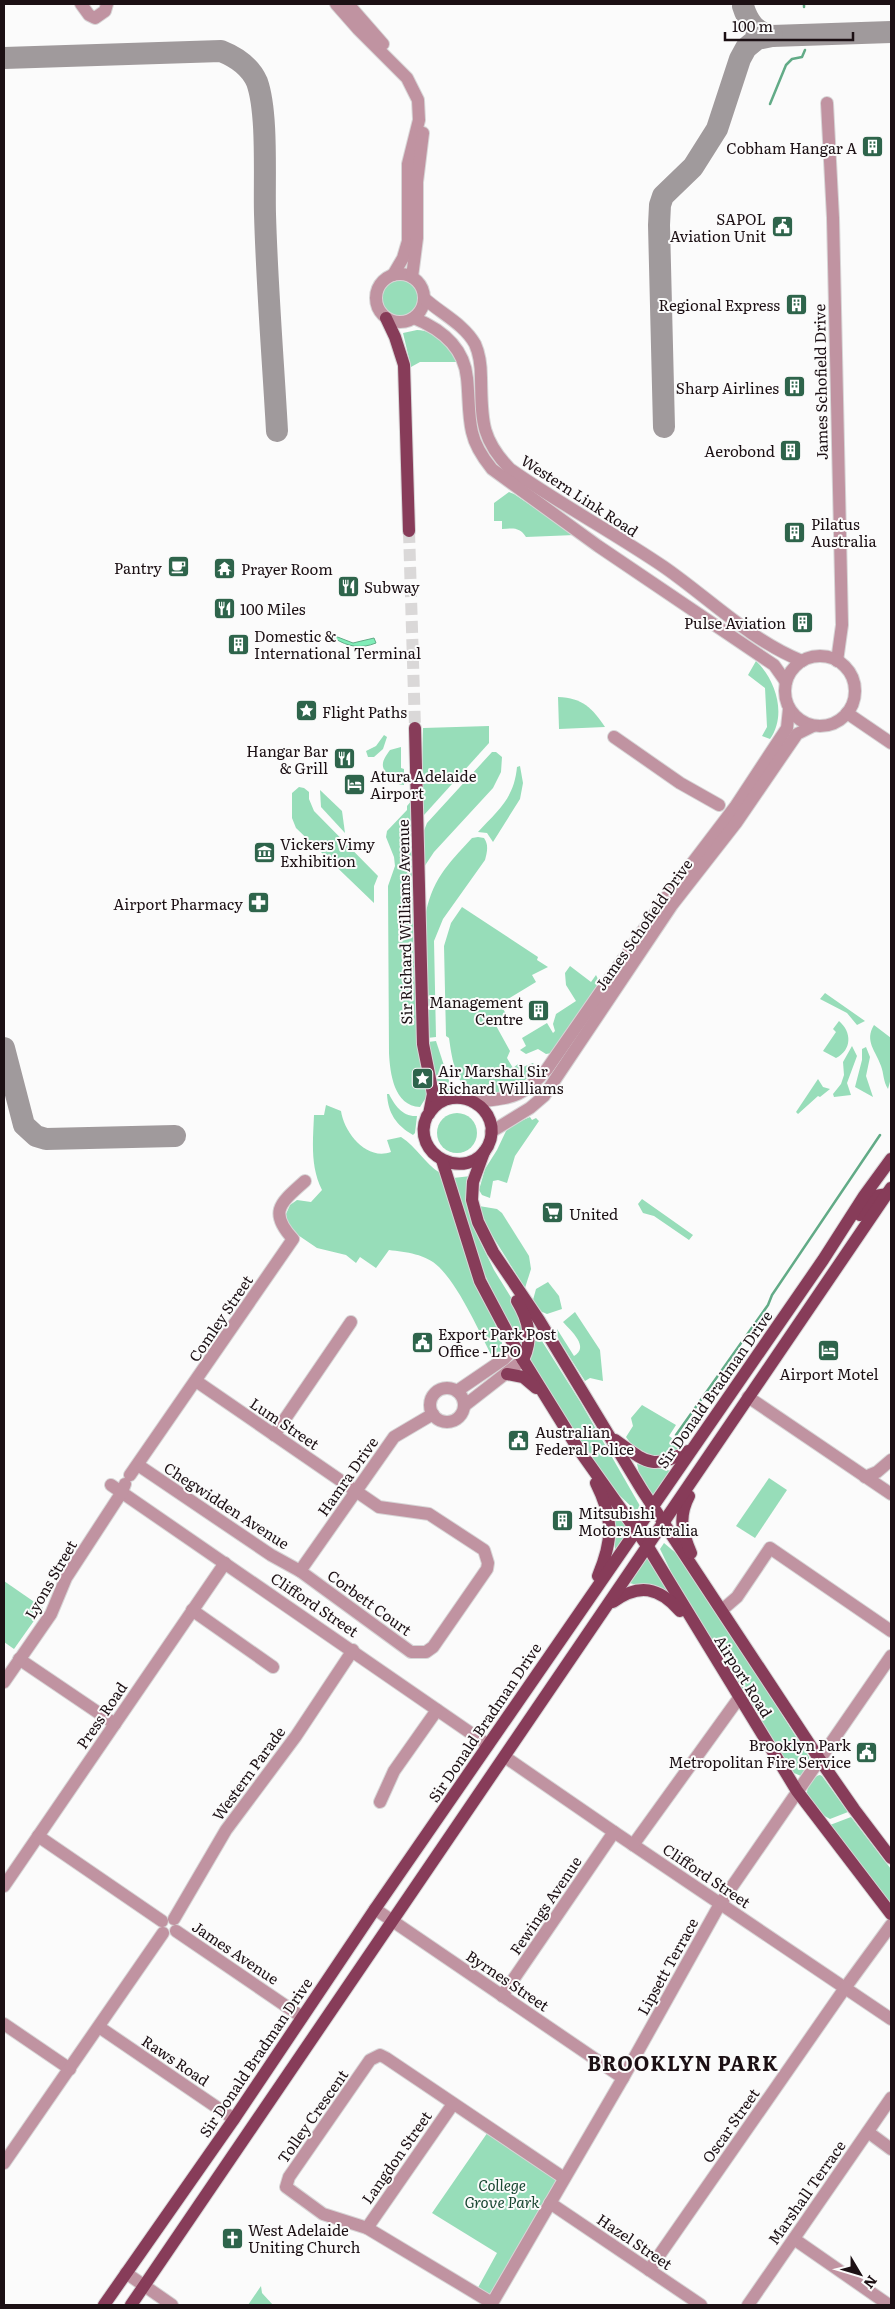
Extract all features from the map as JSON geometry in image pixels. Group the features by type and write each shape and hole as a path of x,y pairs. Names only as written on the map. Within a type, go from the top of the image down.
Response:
{"main road":[{"path":"386,318 404,364 409,531"},
{"name":"Sir Richard Williams Avenue","path":"415,728 423,1044 433,1094 428,1115"},
{"path":"484,1152 469,1162 460,1164 442,1160 435,1156 426,1144 424,1129 428,1115 438,1103 452,1097 465,1098 476,1102 487,1115 491,1132 484,1152 473,1182 472,1200 478,1222 505,1281 526,1316 530,1339 523,1360"},
{"name":"Sir Donald Bradman Drive","path":"104,2305 234,2119 375,1908 891,1159"},
{"path":"442,1160 480,1281 515,1347 578,1447 648,1547"},
{"path":"823,1260 875,1196 890,1192"},
{"path":"131,2305 608,1606 748,1397 890,1192"},
{"path":"493,1252 539,1320 664,1523"},
{"path":"507,1374 516,1375 529,1381 548,1400"},
{"path":"611,1437 640,1458 653,1463 670,1460 692,1449"},
{"path":"578,1447 605,1502 610,1530 609,1544 603,1564 582,1607"},
{"path":"703,1579 688,1546 681,1522 684,1506 715,1448"},
{"name":"Airport Road","path":"664,1523 703,1579 820,1760 891,1858"},
{"name":"Airport Road","path":"648,1547 797,1791 891,1914"},
{"path":"608,1606 631,1591 644,1589 655,1592 663,1595 674,1604 698,1631"},
{"path":"265,2073 272,2078 289,2072"}],"street":[{"path":"81,4 89,15 95,18 105,11 108,4"},
{"path":"336,4 407,78 418,100 419,120 408,164 408,240 403,258 393,275 380,283 375,298 380,313 386,318 400,323 414,318 422,307 424,298 422,287 412,277 393,275"},
{"path":"348,4 418,84 427,100 416,182 417,238 412,277"},
{"name":"James Schofield Drive","path":"827,103 833,218 842,624 837,661"},
{"name":"Western Link Road","path":"424,298 466,331 476,347 481,369 482,419 486,435 491,447 510,470 664,567 762,641 802,661"},
{"name":"Western Link Road","path":"414,318 441,331 450,340 461,357 467,378 472,434 482,457 492,469 598,546 774,665 786,682"},
{"path":"820,656 837,661 848,671 854,684 854,700 847,713 832,724 813,726 797,718 789,709 785,696 786,682 795,667 802,661 820,656"},
{"name":"James Schofield Drive","path":"476,1102 515,1096 535,1083 552,1062 665,899 735,807 787,728 789,709"},
{"path":"847,713 891,743"},
{"name":"James Schofield Drive","path":"491,1132 530,1108 544,1096 672,905 736,823 797,734 813,726"},
{"path":"614,737 680,783 719,805 735,807"},
{"path":"719,805 726,818"},
{"name":"Comley Street","path":"129,1479 293,1239 284,1229 278,1215 278,1210 282,1202 305,1181"},
{"path":"274,1435 352,1322"},
{"path":"457,1391 464,1400 461,1416 452,1422 441,1421 433,1414 431,1404 435,1394 444,1389 457,1391 504,1359 515,1347"},
{"path":"464,1406 523,1360"},
{"name":"Lum Street","path":"196,1381 356,1491"},
{"path":"748,1397 891,1494"},
{"name":"Hamra Drive","path":"300,1571 394,1437 433,1414"},
{"path":"865,1477 877,1472 891,1460"},
{"path":"111,1485 129,1479"},
{"name":"Clifford Street","path":"129,1479 225,1563 488,1745"},
{"name":"Chegwidden Avenue","path":"129,1479 300,1571"},
{"name":"Lyons Street","path":"4,1682 51,1614 66,1578 129,1479"},
{"name":"Corbett Court","path":"300,1571 411,1652 426,1652 433,1646 487,1569 488,1563 484,1550 429,1514 379,1507 356,1491"},
{"path":"722,1610 737,1597 770,1548 891,1630"},
{"name":"Press Road","path":"4,1886 225,1563"},
{"path":"192,1610 273,1667"},
{"name":"Western Parade","path":"4,2163 169,1926 226,1830 296,1736 353,1650"},
{"name":"Lipsett Terrace","path":"492,2304 623,2078 720,1904 891,1656"},
{"path":"19,1659 115,1724"},
{"path":"633,1845 739,1698"},
{"path":"380,1802 394,1771 437,1710"},
{"name":"Clifford Street","path":"505,1756 633,1845 891,2018"},
{"name":"Fewings Avenue","path":"502,1996 614,1832"},
{"name":"James Avenue","path":"38,1836 302,2017"},
{"name":"Byrnes Street","path":"375,1908 623,2078"},
{"name":"Oscar Street","path":"649,2270 891,1925"},
{"path":"4,2024 70,2069"},
{"name":"Raws Road","path":"99,2027 234,2119"},
{"name":"Tolley Crescent","path":"492,2304 367,2228 323,2214 286,2187 289,2176 370,2060 375,2056 382,2056 564,2178"},
{"name":"Marshall Terrace","path":"748,2305 891,2098"},
{"name":"Langdon Street","path":"367,2228 453,2104"},
{"path":"868,2132 891,2149"},
{"name":"Hazel Street","path":"550,2203 701,2305"},
{"path":"794,2239 890,2305"},
{"path":"126,2274 172,2305"}],"green space":[{"path":"400,280 413,286 419,299 413,312 400,318 387,312 381,299 387,286"},
{"path":"417,330 437,336 450,350 457,362 420,362 411,367 403,333"},
{"path":"509,492 575,535 526,537 521,531 516,529 502,529 502,521 494,521 494,503"},
{"path":"756,661 769,678 777,698 778,719 770,739 762,736 767,727 765,688 748,675"},
{"path":"558,697 574,699 586,705 596,714 605,727 559,729"},
{"path":"489,726 489,743 424,815 421,814 423,728"},
{"path":"384,735 387,737 383,749 374,757 368,757 366,751 376,746"},
{"path":"401,747 401,768 404,769 404,785 398,784 393,780 383,767 385,757 390,750"},
{"path":"492,752 496,752 502,757 501,772 493,788 434,852 422,870 423,833 427,823"},
{"path":"520,766 523,783 520,799 493,842 487,833 478,832 509,796 517,767"},
{"path":"299,787 309,792 309,799 314,811 378,876 374,886 374,903 296,828 292,818 292,793"},
{"path":"320,790 342,811 345,833 321,807"},
{"path":"412,800 415,985 427,1096 420,1107 404,1101 399,1095 392,1079 389,1053 388,886 395,866 394,857 386,837 387,831 407,810 407,806"},
{"path":"472,838 484,838 487,843 485,860 443,919 434,941 436,1037 427,1038 425,918 428,905 441,874"},
{"path":"462,907 538,957 537,960 548,967 532,975 536,982 500,1004 508,1017 502,1021 500,1018 494,1022 510,1051 507,1058 513,1068 518,1064 523,1067 533,1063 538,1069 531,1076 511,1088 488,1094 477,1093 468,1089 460,1080 454,1065 449,1038 446,1036 444,946 451,923"},
{"path":"570,966 591,982 596,975 599,984 552,1053 546,1054 538,1049 526,1054 520,1050 526,1046 522,1038 547,1023 553,1033 555,1031 553,1024 556,1014 576,1001 566,985 565,973"},
{"path":"825,993 865,1021 857,1025 847,1013 820,999"},
{"path":"839,1021 846,1030 848,1041 845,1050 836,1058 823,1051 836,1032 833,1029"},
{"path":"874,1025 891,1038 891,1078 888,1089 872,1046 870,1036"},
{"path":"436,1041 452,1090 440,1093 428,1042"},
{"path":"852,1046 857,1056 847,1083 851,1095 834,1097 833,1094 841,1084 844,1075 843,1062"},
{"path":"866,1047 870,1057 866,1076 873,1097 855,1087 862,1060 862,1049"},
{"path":"818,1079 823,1087 830,1089 820,1097 818,1096 798,1114 796,1112"},
{"path":"387,1094 404,1113 417,1116 415,1133 413,1135 394,1118 389,1107"},
{"path":"326,1105 341,1111 352,1136 365,1149 382,1154 391,1152 387,1140 401,1137 412,1145 429,1165 440,1173 502,1343 500,1355 494,1360 455,1287 439,1267 428,1259 416,1254 389,1250 376,1268 360,1257 356,1263 346,1255 317,1248 292,1231 287,1222 286,1214 290,1205 297,1200 311,1202 322,1190 314,1163 314,1115 324,1115"},
{"path":"453,1113 461,1113 468,1116 474,1122 477,1133 474,1144 468,1150 461,1153 453,1153 446,1150 440,1144 437,1137 437,1129 440,1122 446,1116"},
{"path":"530,1117 532,1120 536,1118 539,1121 515,1156 507,1183 498,1180 493,1181 490,1198 482,1195 479,1190 485,1169 506,1131 516,1123"},
{"path":"471,1176 467,1195 468,1210 477,1235 494,1270 520,1312 524,1345 519,1347 477,1258 453,1178"},
{"path":"642,1199 693,1235 689,1240 654,1216 643,1213 638,1204"},
{"path":"479,1206 497,1209 502,1213 529,1256 531,1269 525,1288 488,1229"},
{"path":"548,1282 559,1296 562,1309 547,1314 540,1311 533,1300 536,1289"},
{"path":"575,1312 600,1350 603,1381 590,1378 585,1381 558,1339 557,1329 574,1356 578,1352 580,1344 578,1339 563,1322"},
{"path":"535,1330 581,1403 640,1506 636,1511 618,1494 607,1480 527,1360"},
{"path":"642,1405 676,1425 669,1436 683,1446 675,1452 660,1457 645,1454 632,1444 626,1437 633,1426 631,1418"},
{"path":"637,1464 672,1471 654,1498 639,1473"},
{"path":"769,1478 787,1490 755,1538 736,1526"},
{"path":"604,1486 631,1532 615,1553 615,1535"},
{"path":"664,1543 677,1554 702,1589 809,1757 809,1765 801,1776 794,1773 730,1673 673,1576 660,1549"},
{"path":"646,1557 648,1557 669,1592 629,1583"},
{"path":"4,1581 43,1608 14,1649 4,1642"},
{"path":"820,1775 848,1812 830,1819 821,1814 807,1793 811,1782"},
{"path":"851,1817 891,1869 891,1905 830,1825"},
{"name":"College Grove Park","path":"490,2129 564,2178 492,2303 475,2293 497,2253 432,2213"},
{"path":"261,2286 262,2293 273,2305 248,2305"}],"shaded area":[{"path":"335,636 353,643 374,638 376,643 365,646 349,645 334,638"}],"waterway":[{"path":"770,104 786,65 792,59 802,57 805,50"},
{"path":"676,1435 768,1305 772,1295 880,1135"}],"taxiway":[{"path":"743,6 753,26 761,32 772,36 891,32"},
{"path":"664,427 660,205 663,196 693,167 717,129 740,59 746,48 757,39 772,36"},
{"path":"4,58 221,51 237,59 251,71 257,82 263,111 266,241 277,431"},
{"path":"4,1048 24,1125 36,1136 46,1139 175,1136"}],"tunnel":[{"path":"409,531 415,728"}],"place":[{"name":"Cobham Hangar A","path":"873,147"},
{"name":"SAPOL Aviation Unit","path":"782,227"},
{"name":"Regional Express","path":"796,304"},
{"name":"Sharp Airlines","path":"795,387"},
{"name":"Aerobond","path":"791,450"},
{"name":"Pilatus Australia","path":"795,532"},
{"name":"Pantry","path":"178,567"},
{"name":"Prayer Room","path":"225,568"},
{"name":"Subway","path":"348,586"},
{"name":"100 Miles","path":"224,608"},
{"name":"Pulse Aviation","path":"802,622"},
{"name":"Domestic & International Terminal","path":"238,644"},
{"name":"Flight Paths","path":"306,711"},
{"name":"Hangar Bar & Grill","path":"344,759"},
{"name":"Atura Adelaide Airport","path":"354,784"},
{"name":"Vickers Vimy Exhibition","path":"264,852"},
{"name":"Airport Pharmacy","path":"259,903"},
{"name":"Management Centre","path":"539,1010"},
{"name":"Air Marshal Sir Richard Williams","path":"422,1079"},
{"name":"United","path":"553,1213"},
{"name":"Export Park Post Office - LPO","path":"422,1342"},
{"name":"Airport Motel","path":"829,1350"},
{"name":"Australian Federal Police","path":"519,1440"},
{"name":"Mitsubishi Motors Australia","path":"562,1521"},
{"name":"Brooklyn Park Metropolitan Fire Service","path":"867,1753"},
{"name":"West Adelaide Uniting Church","path":"232,2238"}],"district":[{"name":"BROOKLYN PARK","path":"683,2062"}]}
